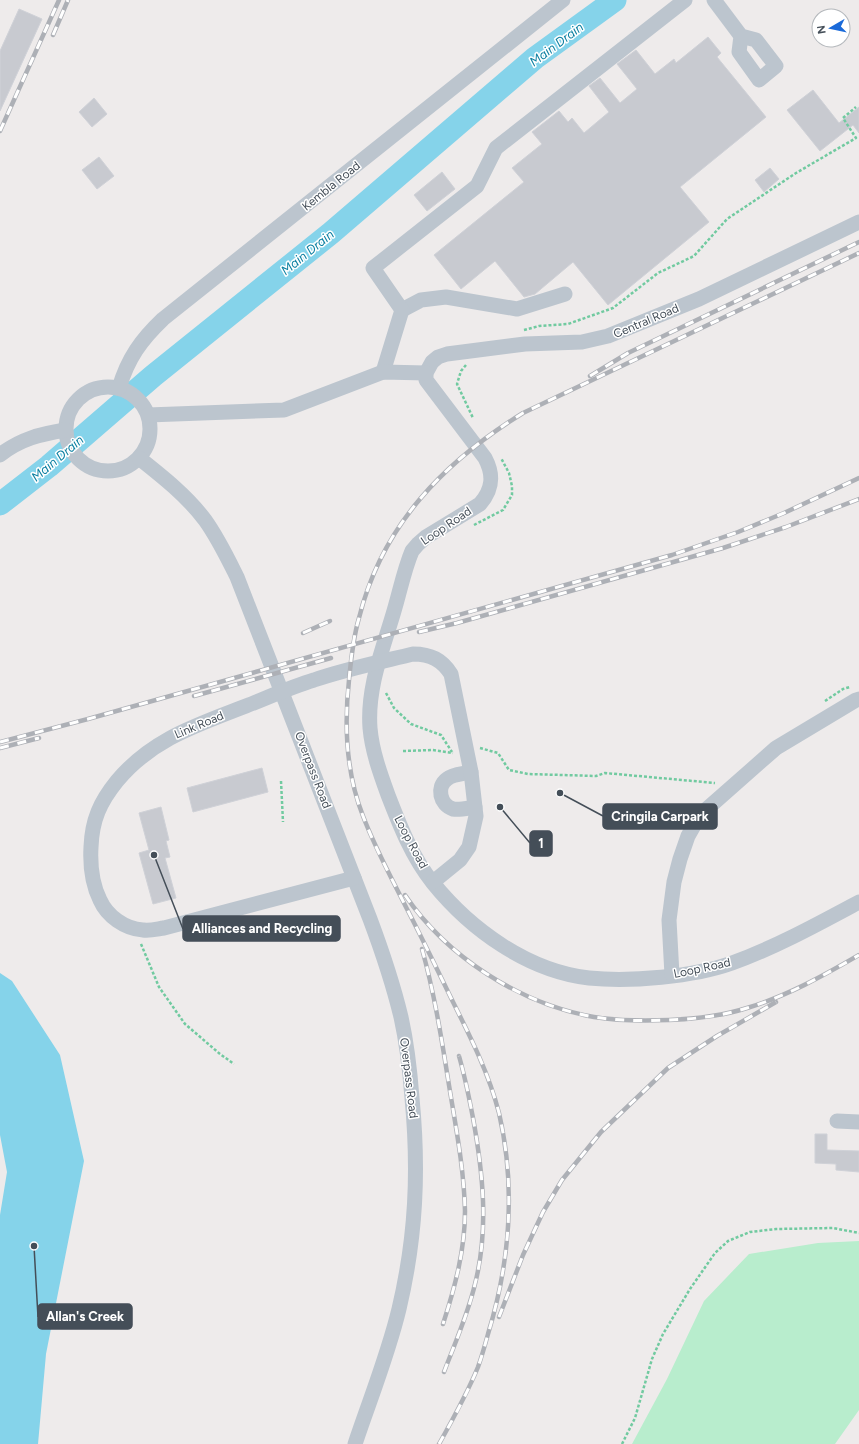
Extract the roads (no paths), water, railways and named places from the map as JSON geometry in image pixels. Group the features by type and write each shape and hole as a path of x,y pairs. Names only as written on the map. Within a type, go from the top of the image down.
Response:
{"street":[{"name":"Kembla Road","path":"119,388 129,360 150,331 163,319 563,0"},
{"path":"402,310 373,268 477,186 496,148 685,0"},
{"path":"714,0 741,36"},
{"name":"Central Road","path":"426,373 432,362 447,354 525,344 582,342 608,336 699,299 859,222"},
{"path":"383,372 402,310 421,300 446,297 517,309 566,294"},
{"path":"145,409 284,410 383,372 426,373"},
{"name":"Loop Road","path":"426,373 426,380 429,385 485,458 490,472 491,482 490,490 486,498 480,504 436,530 418,544 410,556 374,677 371,698 370,727 378,767 402,831 415,855 433,882 452,905 476,927 501,945 526,959 562,973 588,978 643,979 700,971 736,961 815,926 859,902"},
{"path":"106,386 119,388 132,393 145,409 151,427 150,438 146,449 139,458 128,467 114,472 100,471 87,466 75,456 68,444 66,433 67,417 73,405 82,395 93,389 106,386"},
{"path":"0,455 15,444 44,433 66,433"},
{"name":"Overpass Road","path":"139,458 162,476 204,519 222,546 237,577 370,919 387,967 401,1019 410,1073 415,1124 417,1170 414,1220 408,1264 399,1310 355,1444"},
{"name":"Link Road","path":"354,878 164,928 142,930 120,922 109,914 100,901 95,888 92,872 91,854 94,820 101,803 127,769 163,741 186,729 314,680 414,654 422,654 437,658 451,674 459,751 471,772 476,816 469,847 460,860 433,882"},
{"path":"672,975 669,920 674,882 688,836 700,815 776,748 856,700 856,692"},
{"path":"471,772 452,776 447,779 443,783 441,793 442,799 450,808 475,807"},
{"path":"837,1121 859,1122"}],"water":[{"path":"0,973 12,981 60,1055 84,1161 46,1354 38,1444 0,1444 0,1215 7,1172 0,1135"}],"waterway":[{"name":"Main Drain","path":"0,504 49,466 153,376 331,233 535,58 615,0"}],"railway":[{"path":"0,131 59,0"},
{"path":"53,35 68,0"},
{"path":"590,376 628,353 859,242"},
{"path":"439,1444 465,1397 478,1367 495,1307 506,1252 509,1196 508,1169 499,1113 485,1070 425,944 373,840 357,800 348,749 347,697 355,633 369,584 383,554 400,525 420,499 442,475 494,432 523,413 859,253"},
{"path":"0,742 88,719 672,555 738,532 784,513 859,478"},
{"path":"419,632 457,623 723,548 786,527 859,499"},
{"path":"303,633 330,621"},
{"path":"194,696 331,658"},
{"path":"0,748 39,738"},
{"path":"405,895 422,918 442,938 464,957 488,974 513,989 539,1001 566,1011 594,1017 641,1021 679,1020 708,1017 738,1011 776,998 818,978 859,955"},
{"path":"422,949 434,997 443,1046 459,1145 465,1211 465,1226 461,1254 452,1296 443,1324"},
{"path":"499,1317 523,1255 543,1212 562,1180 601,1132 668,1068 717,1036 776,1002"},
{"path":"444,1372 469,1306 475,1284 482,1243 483,1222 480,1159 459,1056"}],"place":[{"name":"Cringila Carpark","path":"560,793"},
{"name":"1","path":"500,807"},
{"name":"Alliances and Recycling","path":"154,855"},
{"name":"Allan's Creek","path":"34,1246"}]}
